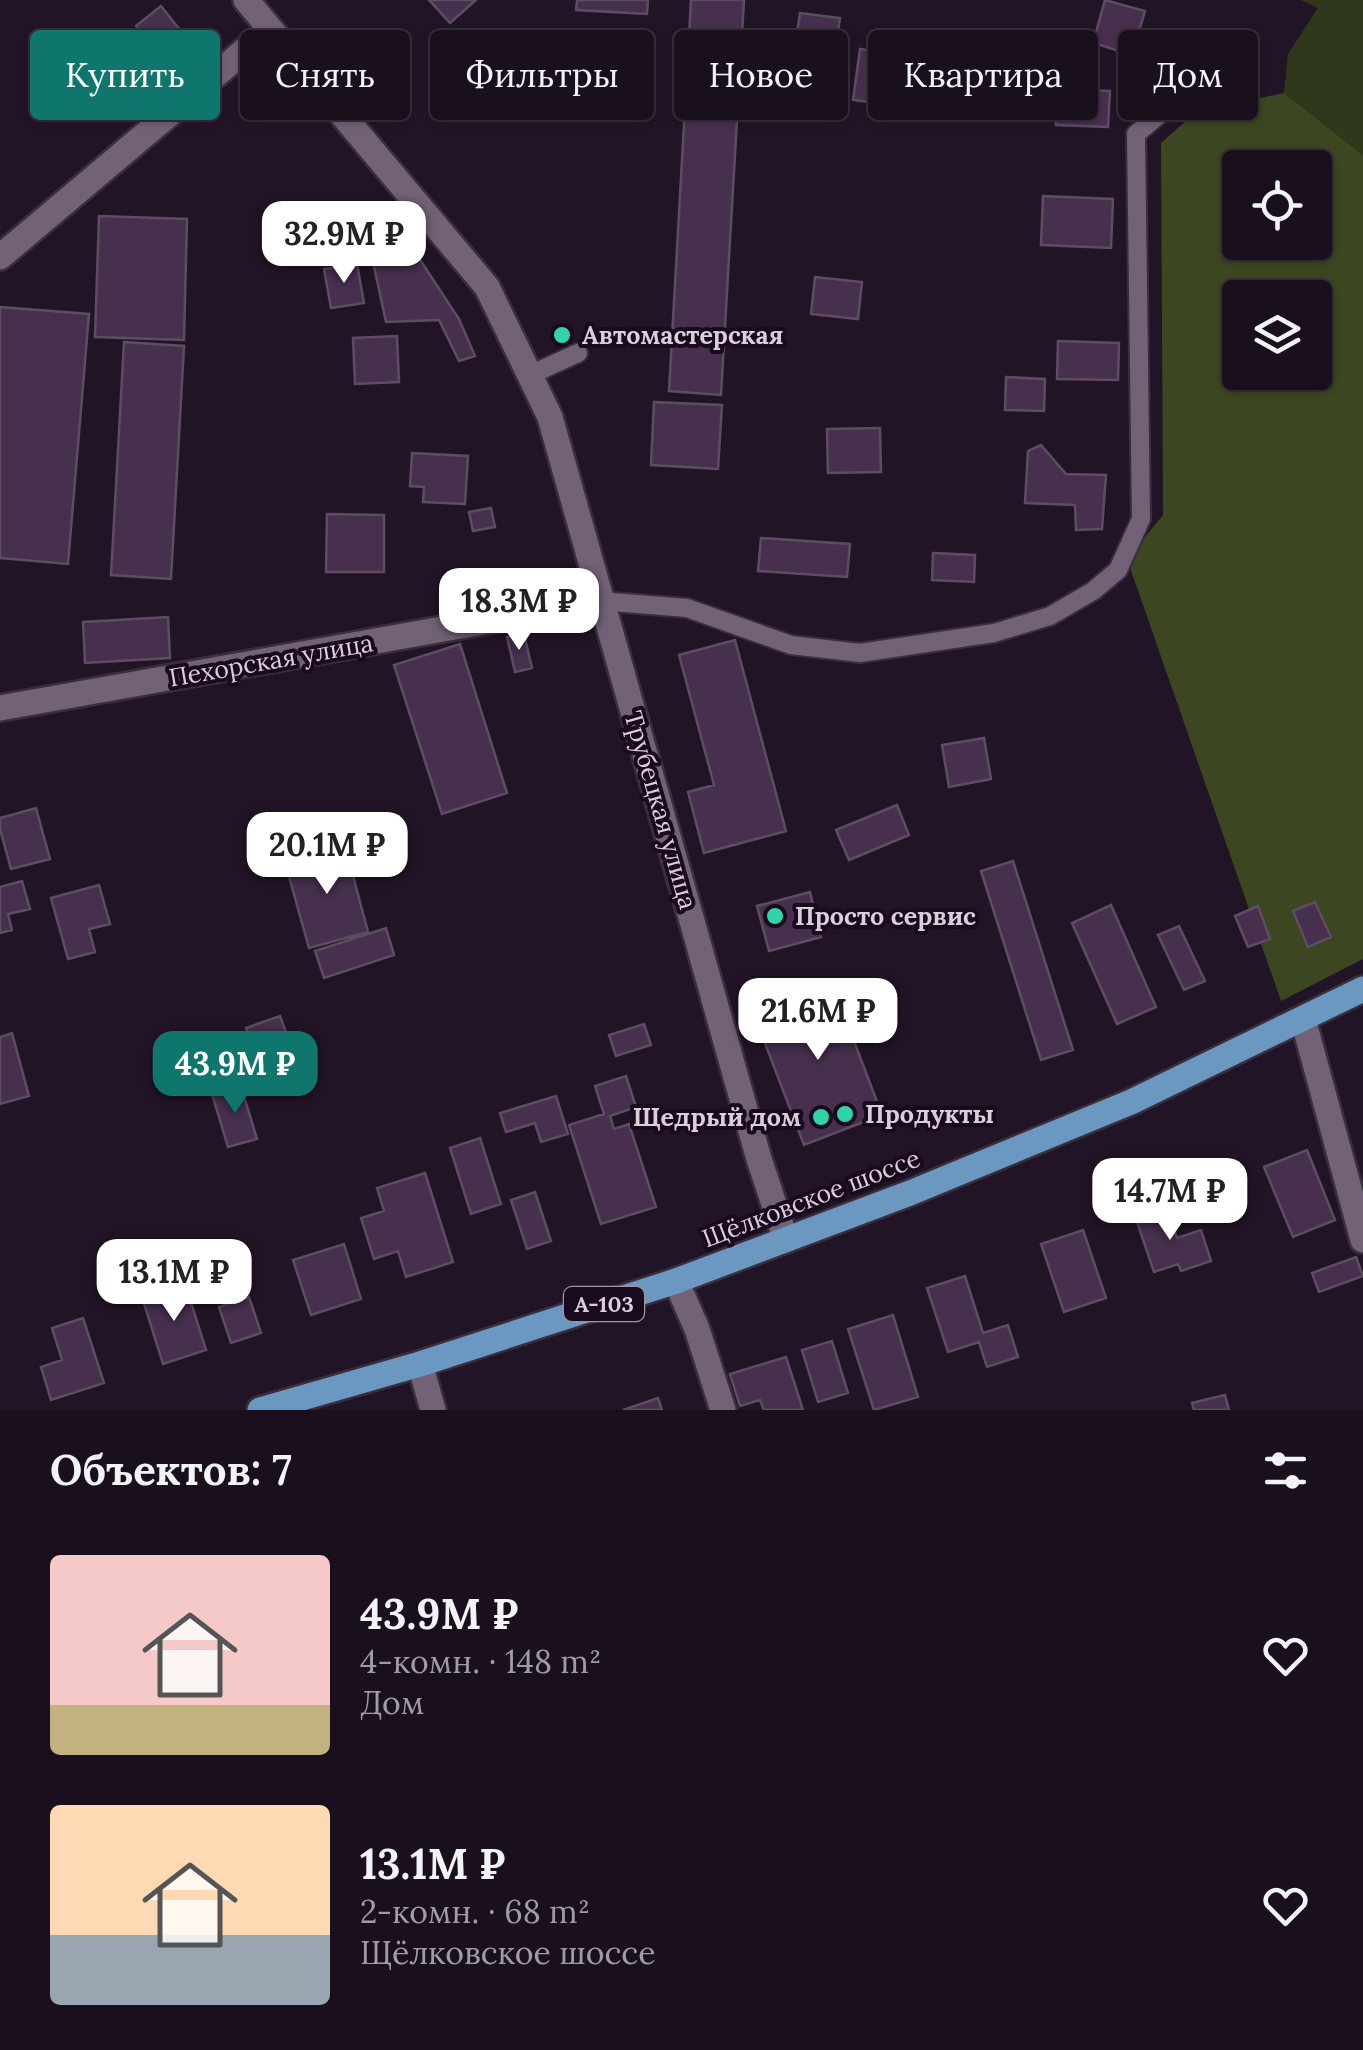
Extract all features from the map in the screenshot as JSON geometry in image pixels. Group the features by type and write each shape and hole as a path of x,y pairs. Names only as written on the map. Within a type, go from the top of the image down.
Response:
{"main road":[{"name":"Щёлковское шоссе","path":"260,1410 420,1364 676,1280 910,1193 1131,1102 1363,989"}],"street":[{"name":"Трубецкая улица","path":"246,0 487,288 550,417 759,1159 786,1240"},
{"path":"0,257 270,29"},
{"name":"Пехорская улица","path":"0,708 600,600"},
{"path":"1304,1018 1363,1240"},
{"path":"676,1280 723,1410"},
{"path":"420,1364 433,1410"}],"lane":[{"path":"600,600 687,608 790,646 860,653 994,633 1050,616 1118,570 1141,520 1136,134 1153,120"},
{"path":"530,375 578,354"}],"green space":[{"path":"1301,0 1363,0 1363,155 1284,93 1288,54 1318,8"},
{"path":"1284,93 1363,155 1363,959 1281,1001 1127,559 1163,515 1161,143 1187,120 1258,120 1258,98"}],"building":[{"path":"429,0 476,0 450,23"},
{"path":"577,0 648,0 647,14 576,10"},
{"path":"691,0 744,0 742,30 689,30"},
{"path":"1105,0 1145,11 1139,30 1118,30 1118,51 1098,45 1097,30"},
{"path":"161,6 180,30 139,30 136,26"},
{"path":"800,13 840,18 838,30 797,30"},
{"path":"860,49 868,50 868,102 853,100"},
{"path":"1098,91 1110,91 1108,127 1056,125 1056,120 1098,120"},
{"path":"684,120 737,120 721,395 669,391"},
{"path":"1043,196 1113,199 1111,248 1041,245"},
{"path":"99,216 187,219 184,340 95,337"},
{"path":"415,252 459,319 475,356 459,361 439,320 386,322 373,262"},
{"path":"357,264 364,303 331,308 324,269"},
{"path":"815,277 862,282 858,319 811,314"},
{"path":"0,307 89,314 68,564 0,558"},
{"path":"397,336 399,382 355,384 353,338"},
{"path":"1058,341 1119,343 1118,380 1057,379"},
{"path":"124,342 184,346 171,579 111,575"},
{"path":"1006,377 1045,379 1044,411 1005,410"},
{"path":"654,402 722,405 718,469 651,465"},
{"path":"880,428 881,472 828,473 827,429"},
{"path":"1041,445 1066,474 1106,475 1102,529 1076,530 1075,505 1025,503 1028,451"},
{"path":"412,453 468,456 465,504 423,502 424,487 410,486"},
{"path":"491,508 495,527 473,531 469,512"},
{"path":"327,514 384,515 384,572 326,572"},
{"path":"761,538 850,544 847,577 758,571"},
{"path":"933,553 975,555 974,582 932,580"},
{"path":"168,617 170,658 85,663 83,622"},
{"path":"524,634 532,668 515,672 507,637"},
{"path":"735,640 786,831 704,853 688,792 714,785 679,655"},
{"path":"460,644 507,793 442,814 394,665"},
{"path":"984,738 991,779 949,787 942,745"},
{"path":"897,805 909,835 849,860 836,830"},
{"path":"36,808 50,859 11,869 0,818"},
{"path":"345,845 368,932 309,948 285,862"},
{"path":"1013,861 1073,1050 1041,1060 981,871"},
{"path":"22,881 30,909 8,914 12,930 0,933 0,887"},
{"path":"99,885 110,924 89,929 95,952 68,959 51,898"},
{"path":"810,892 821,937 769,951 757,906"},
{"path":"1315,902 1331,937 1308,947 1293,911"},
{"path":"1111,905 1156,1007 1117,1024 1072,923"},
{"path":"1258,906 1270,939 1248,947 1235,916"},
{"path":"1179,926 1205,981 1184,990 1158,935"},
{"path":"386,928 394,955 324,978 315,951"},
{"path":"831,980 882,1115 804,1145 756,1020 778,1012 774,1001"},
{"path":"280,1016 301,1073 267,1085 246,1028"},
{"path":"644,1024 651,1045 616,1056 609,1035"},
{"path":"12,1033 29,1096 0,1104 0,1037"},
{"path":"626,1076 636,1107 610,1116 614,1129 629,1124 656,1207 601,1224 569,1125 604,1114 595,1086"},
{"path":"241,1086 257,1139 228,1147 212,1094"},
{"path":"556,1096 568,1134 541,1142 535,1123 506,1132 500,1113"},
{"path":"480,1138 501,1204 471,1214 450,1148"},
{"path":"1307,1150 1335,1220 1293,1237 1264,1167"},
{"path":"425,1173 453,1262 406,1277 398,1251 374,1259 361,1218 384,1211 377,1188"},
{"path":"535,1192 551,1241 527,1249 511,1200"},
{"path":"1166,1206 1177,1238 1201,1230 1211,1261 1181,1271 1178,1264 1154,1272 1135,1216"},
{"path":"1083,1230 1106,1298 1064,1312 1041,1244"},
{"path":"344,1244 361,1299 311,1315 293,1260"},
{"path":"1356,1257 1363,1276 1319,1292 1312,1273"},
{"path":"965,1276 983,1333 1008,1325 1018,1357 987,1367 979,1342 948,1352 927,1288"},
{"path":"185,1283 206,1350 163,1364 142,1297"},
{"path":"249,1297 261,1333 231,1343 219,1307"},
{"path":"893,1315 918,1397 874,1410 848,1329"},
{"path":"83,1318 104,1383 51,1400 41,1367 62,1360 52,1328"},
{"path":"832,1341 848,1393 818,1402 802,1350"},
{"path":"786,1357 803,1410 764,1410 760,1400 740,1406 730,1374"},
{"path":"1225,1395 1229,1410 1194,1410 1192,1403"},
{"path":"658,1398 662,1410 623,1410"}],"place":[{"name":"Автомастерская","path":"562,335"},
{"name":"Просто сервис","path":"775,916"},
{"name":"Продукты","path":"845,1114"},
{"name":"Щедрый дом","path":"821,1117"}]}
